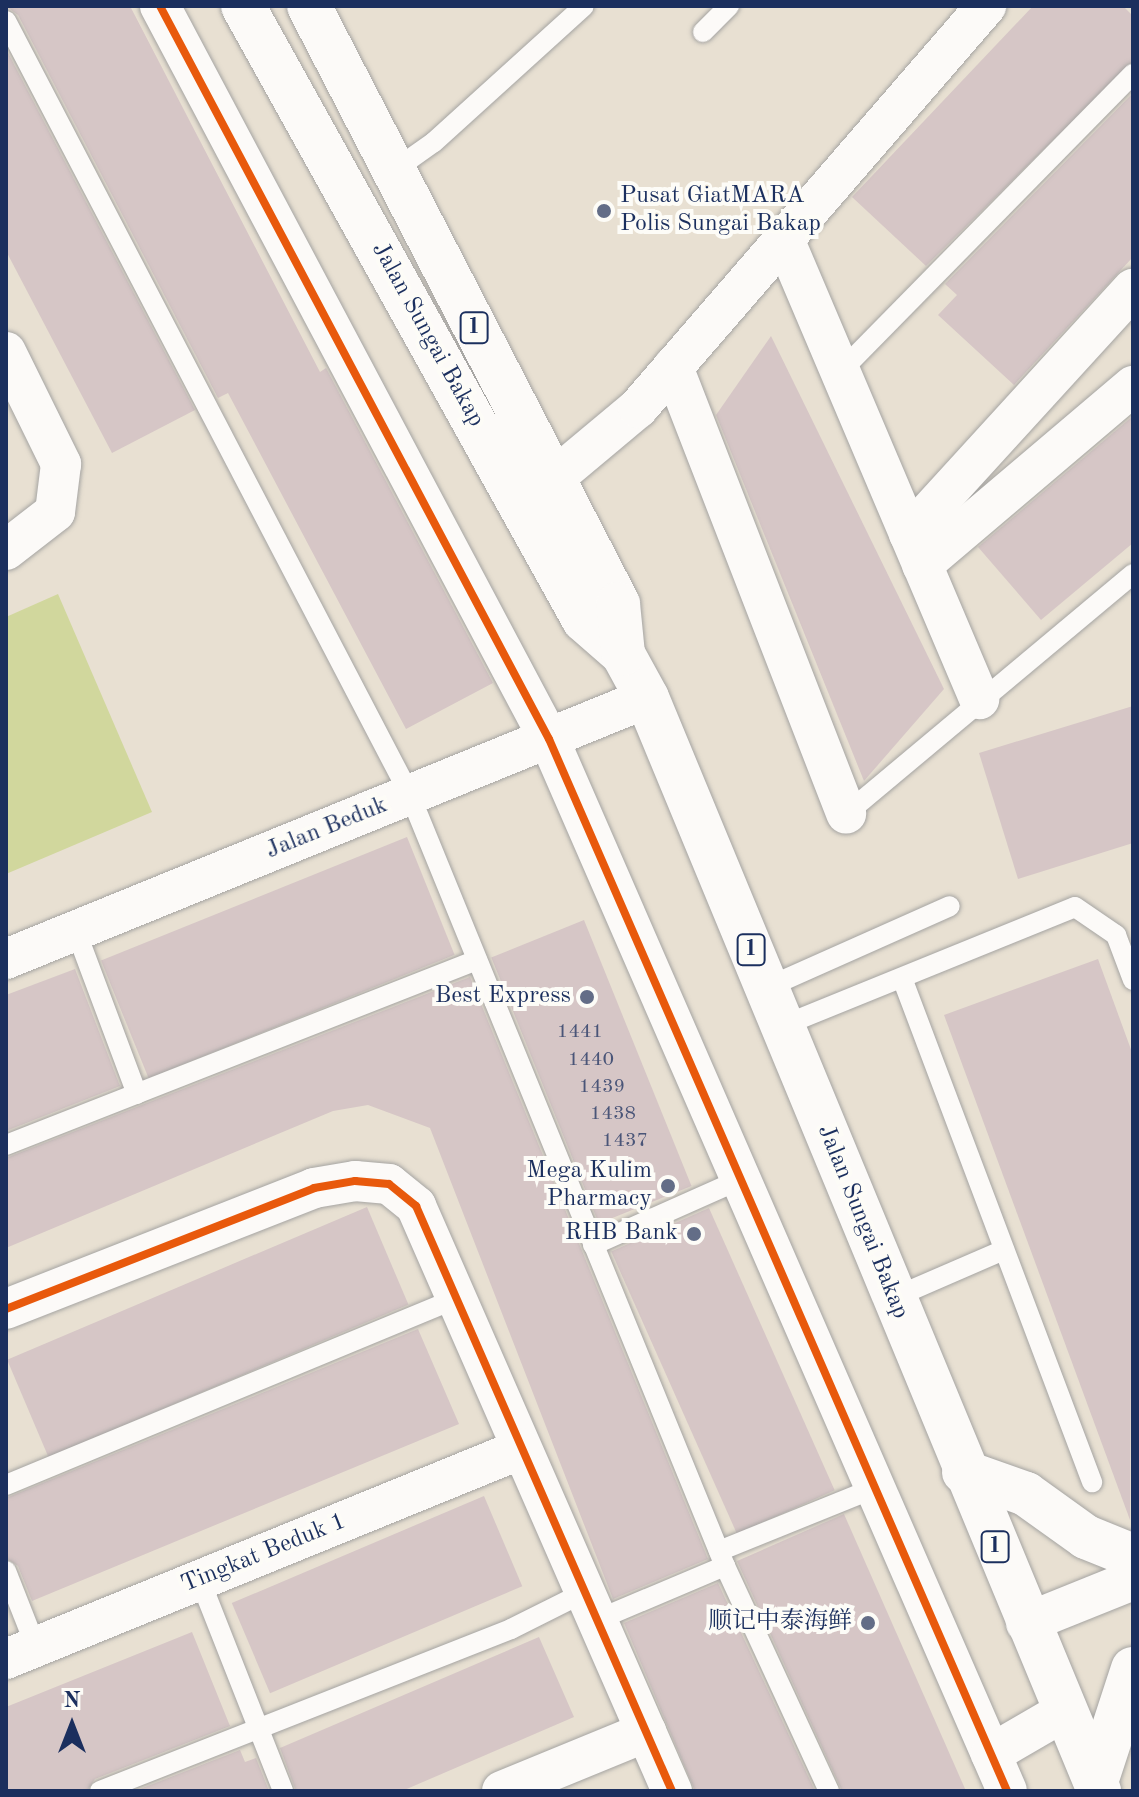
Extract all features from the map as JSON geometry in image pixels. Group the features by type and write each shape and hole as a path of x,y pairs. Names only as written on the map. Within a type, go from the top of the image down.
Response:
{"highway":[{"name":"Jalan Sungai Bakap","path":"243,6 584,620 623,654 647,698 1026,1623 1097,1787"},
{"name":"Jalan Sungai Bakap","path":"309,6 618,604 623,654"},
{"path":"964,1472 1026,1494 1086,1537 1133,1556"},
{"path":"1097,1787 1133,1669"}],"street":[{"path":"160,6 549,739 1007,1791"},
{"path":"553,479 638,408 986,6"},
{"path":"784,239 979,699"},
{"path":"916,550 1133,289"},
{"path":"6,352 61,464 55,512 6,550"},
{"path":"673,367 846,814"},
{"path":"916,550 1133,386"},
{"name":"Jalan Beduk","path":"6,959 647,698"},
{"path":"6,1309 260,1206 314,1188 355,1181 389,1184 416,1206 672,1791"},
{"name":"Tingkat Beduk 1","path":"21,1653 521,1449"},
{"path":"1026,1623 1133,1580"},
{"path":"991,1754 1065,1711"},
{"path":"502,1791 646,1732"}],"lane":[{"path":"393,171 434,142 584,6"},
{"path":"703,32 729,6"},
{"path":"6,21 410,795 722,1558 829,1791"},
{"path":"840,372 1133,74"},
{"path":"846,814 979,699 1133,574"},
{"path":"774,1007 950,906"},
{"path":"774,1007 902,978 1075,907 1116,935 1133,980"},
{"path":"76,931 137,1094"},
{"path":"6,1145 477,960"},
{"path":"902,978 1092,1482"},
{"path":"593,1245 741,1179"},
{"path":"893,1298 1004,1250"},
{"path":"6,1485 456,1299"},
{"path":"100,1791 511,1629 591,1606 722,1558 875,1488"},
{"path":"6,1571 21,1653"},
{"path":"200,1580 283,1791"}],"green space":[{"path":"58,594 152,812 6,874 6,617"}],"building":[{"path":"6,6 130,6 320,372 326,368 493,683 406,729 228,393 218,398 18,15"},
{"path":"1033,6 1123,6 1133,16 1133,61 926,266 852,197"},
{"path":"6,49 195,410 112,453 6,251"},
{"path":"1133,93 1133,257 1014,385 938,315 957,295 945,284"},
{"path":"771,336 944,689 864,781 716,415"},
{"path":"1133,416 1133,543 1041,620 978,547"},
{"path":"1133,706 1133,843 1018,879 979,753"},
{"path":"407,837 455,955 149,1078 101,961"},
{"path":"584,920 692,1186 599,1224 491,957"},
{"path":"1098,959 1133,1055 1130,1520 944,1015"},
{"path":"75,969 120,1086 6,1131 6,995"},
{"path":"470,977 708,1559 613,1599 430,1128 368,1105 333,1111 6,1248 6,1158"},
{"path":"367,1207 408,1305 49,1457 7,1360"},
{"path":"709,1208 835,1490 737,1534 611,1252"},
{"path":"418,1329 459,1424 32,1601 18,1566 6,1558 6,1498"},
{"path":"484,1496 522,1586 270,1693 232,1603"},
{"path":"844,1514 966,1791 842,1791 737,1561"},
{"path":"718,1583 815,1791 695,1791 624,1623"},
{"path":"192,1632 230,1726 95,1779 87,1791 6,1791 6,1707"},
{"path":"539,1637 574,1717 402,1791 296,1791 280,1748"},
{"path":"240,1750 245,1762 256,1758 269,1791 135,1791"}],"cycle path":[{"path":"160,6 549,739 1007,1791"},
{"path":"6,1309 314,1188 355,1181 389,1184 416,1206 672,1791"}],"place":[{"name":"Pusat GiatMARA Polis Sungai Bakap","path":"604,211"},
{"name":"Best Express","path":"587,997"},
{"name":"Mega Kulim Pharmacy","path":"668,1186"},
{"name":"RHB Bank","path":"694,1234"},
{"name":"顺记中泰海鲜","path":"868,1623"}]}
